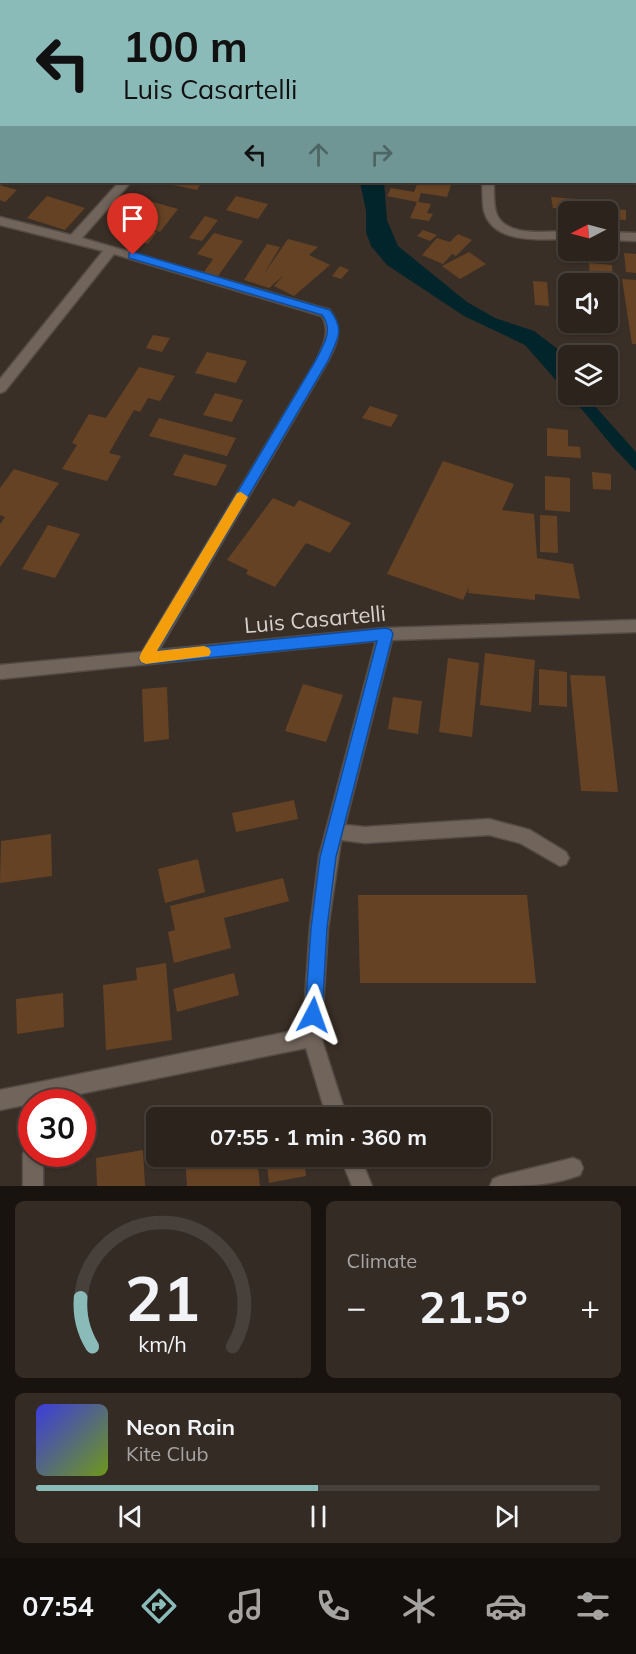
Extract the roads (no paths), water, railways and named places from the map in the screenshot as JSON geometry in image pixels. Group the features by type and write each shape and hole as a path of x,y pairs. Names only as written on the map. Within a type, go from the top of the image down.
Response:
{"street":[{"path":"73,240 124,183"},
{"path":"488,183 491,214 504,230 514,233 558,235"},
{"path":"0,222 111,249 326,313 333,321 334,333 316,371 146,658"},
{"path":"618,236 636,237"},
{"path":"0,388 111,249"},
{"name":"Luis Casartelli","path":"0,672 386,634 636,626"},
{"path":"334,1107 312,1037 319,928 328,857 386,634"},
{"path":"335,832 365,836 489,827 524,836 560,858"},
{"path":"75,1089 312,1037"},
{"path":"0,1100 18,1099"},
{"path":"33,1167 33,1186"},
{"path":"355,1167 363,1186"},
{"path":"500,1186 573,1168"}],"water":[{"path":"360,183 384,183 387,220 398,246 467,302 495,318 534,331 558,349 558,383 525,345 464,316 387,265 371,246 366,232 366,211"},
{"path":"578,405 594,405 636,452 636,471"}]}
